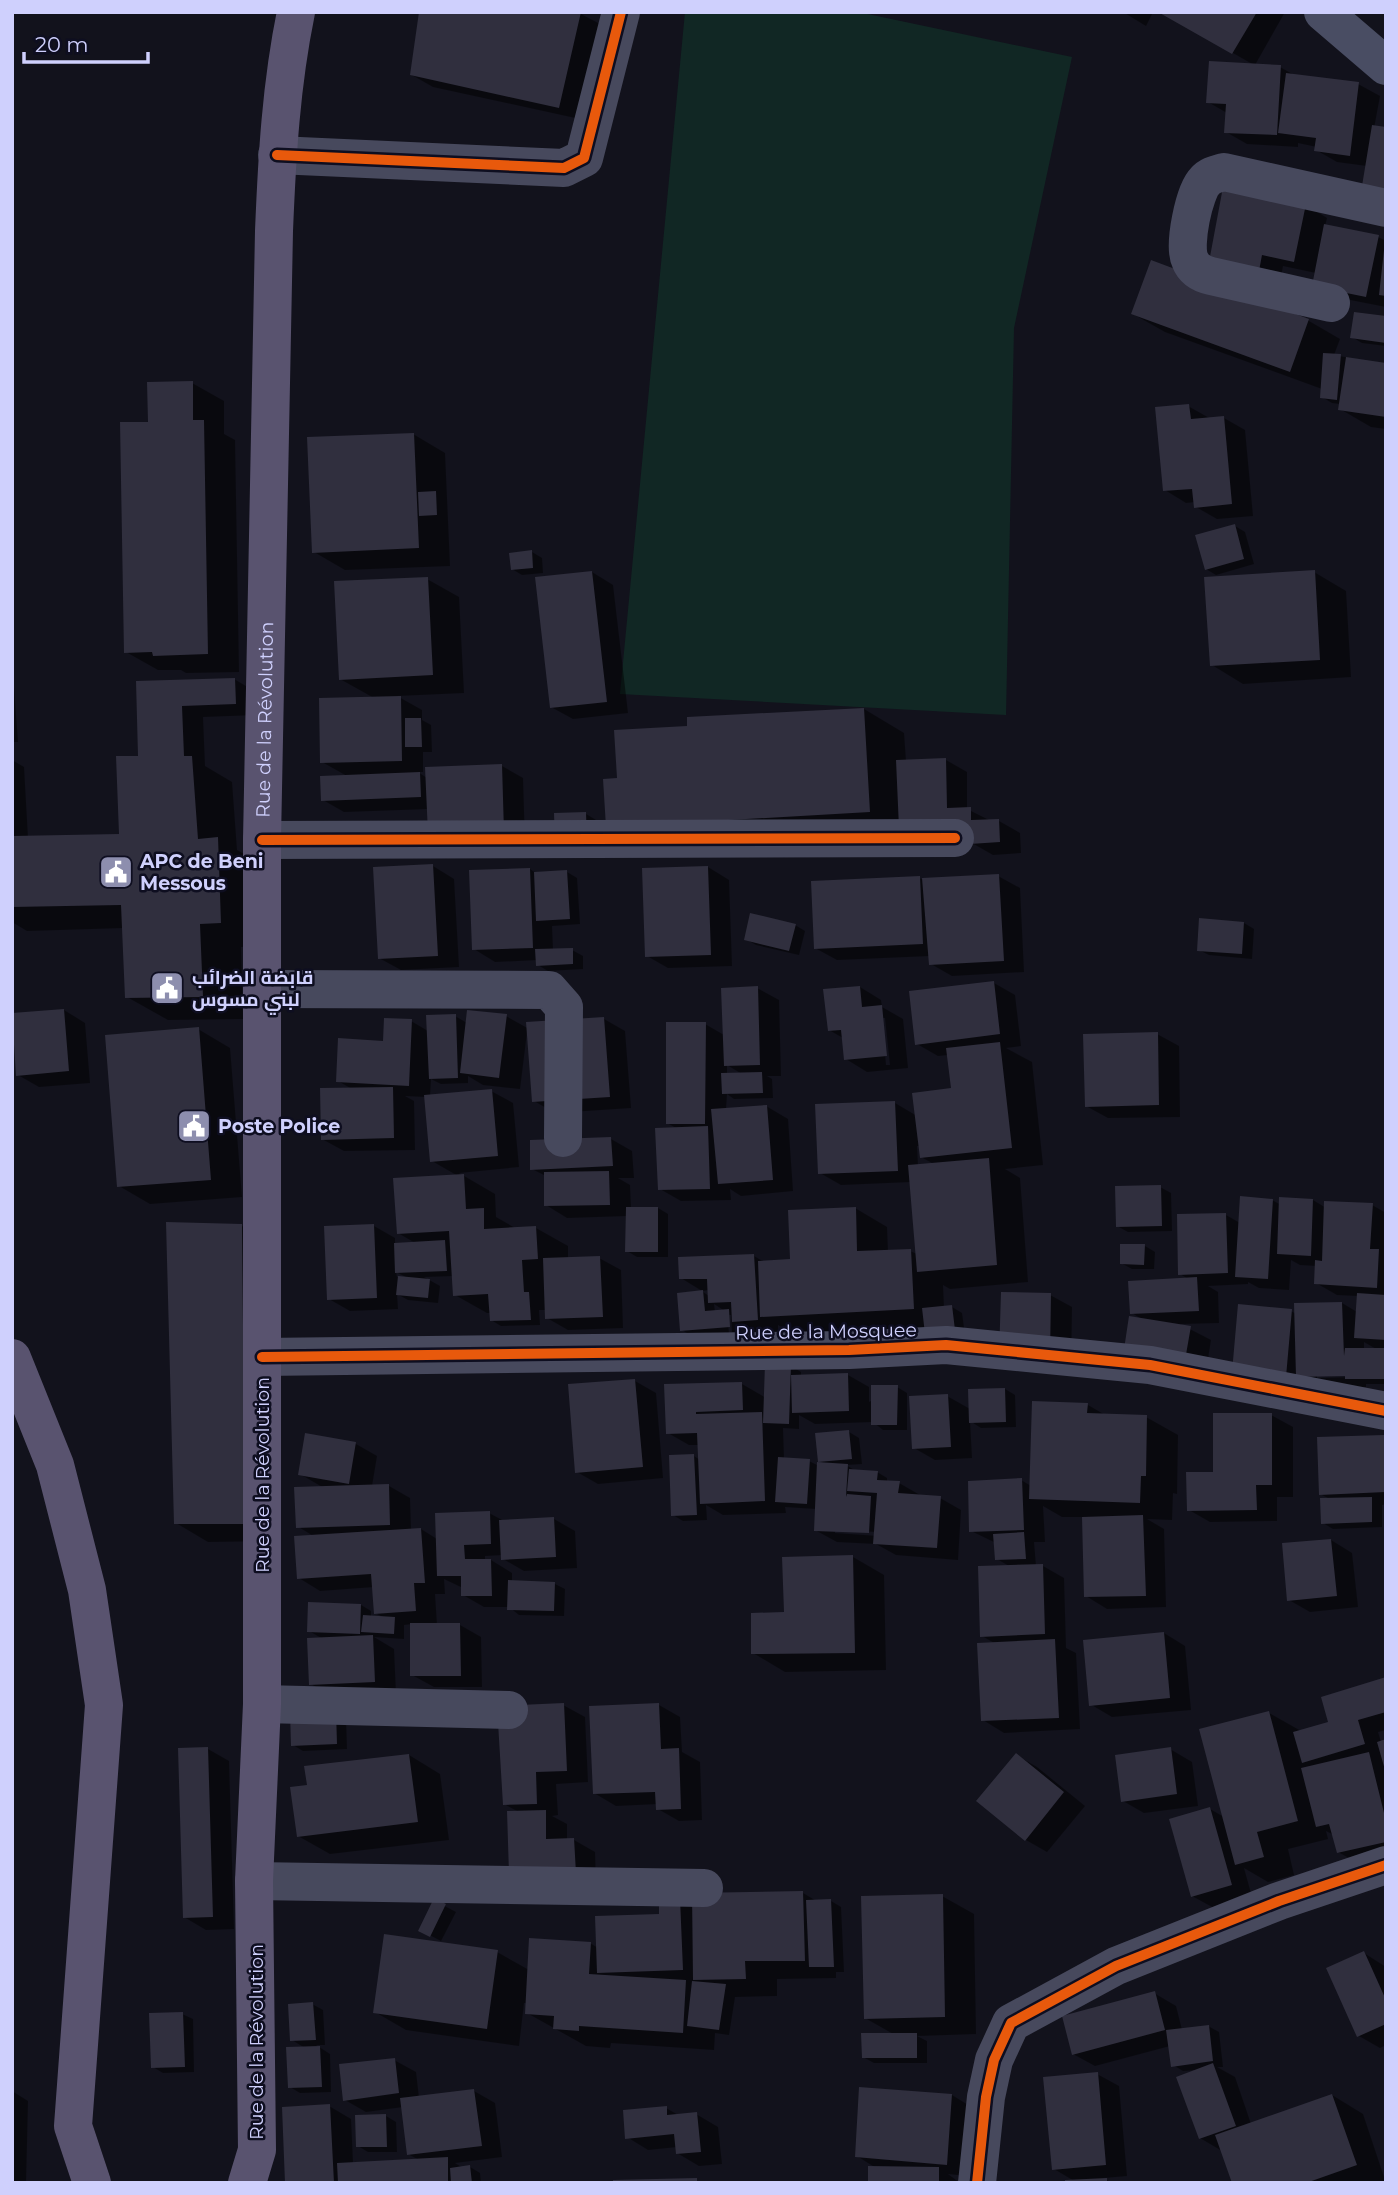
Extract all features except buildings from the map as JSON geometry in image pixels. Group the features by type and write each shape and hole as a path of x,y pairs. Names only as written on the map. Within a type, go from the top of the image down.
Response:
{"main road":[{"name":"Rue de la Révolution","path":"247,2183 257,2150 254,1881 262,1704 262,841 277,155 285,68 296,12"},
{"path":"1323,12 1386,66"},
{"path":"12,1358 55,1465 87,1590 104,1705 73,2126 92,2183"}],"street":[{"path":"277,155 564,168 584,158 621,12"},
{"path":"1331,303 1211,276 1197,270 1191,264 1187,250 1199,189 1209,177 1224,172 1386,208"},
{"path":"262,841 955,838"},
{"path":"262,989 549,990 564,1007 563,1138"},
{"name":"Rue de la Mosquee","path":"262,1357 849,1350 946,1345 1150,1365 1386,1411"},
{"path":"262,1704 509,1710"},
{"path":"978,2183 986,2097 994,2060 1011,2023 1116,1966 1279,1901 1386,1865"},
{"path":"254,1881 704,1888"}],"green space":[{"path":"685,12 858,12 1072,57 1014,328 1006,715 620,694"}],"cycle path":[{"path":"277,155 564,168 584,158 621,12"},
{"path":"262,840 955,838"},
{"path":"262,1357 849,1350 946,1345 1150,1365 1386,1411"},
{"path":"977,2183 986,2097 994,2060 1011,2023 1116,1966 1279,1901 1386,1865"}],"place":[{"name":"APC de Beni Messous","path":"116,872"},
{"name":"قابضة الضرائب لبني مسوس","path":"167,988"},
{"name":"Poste Police","path":"194,1126"}]}
